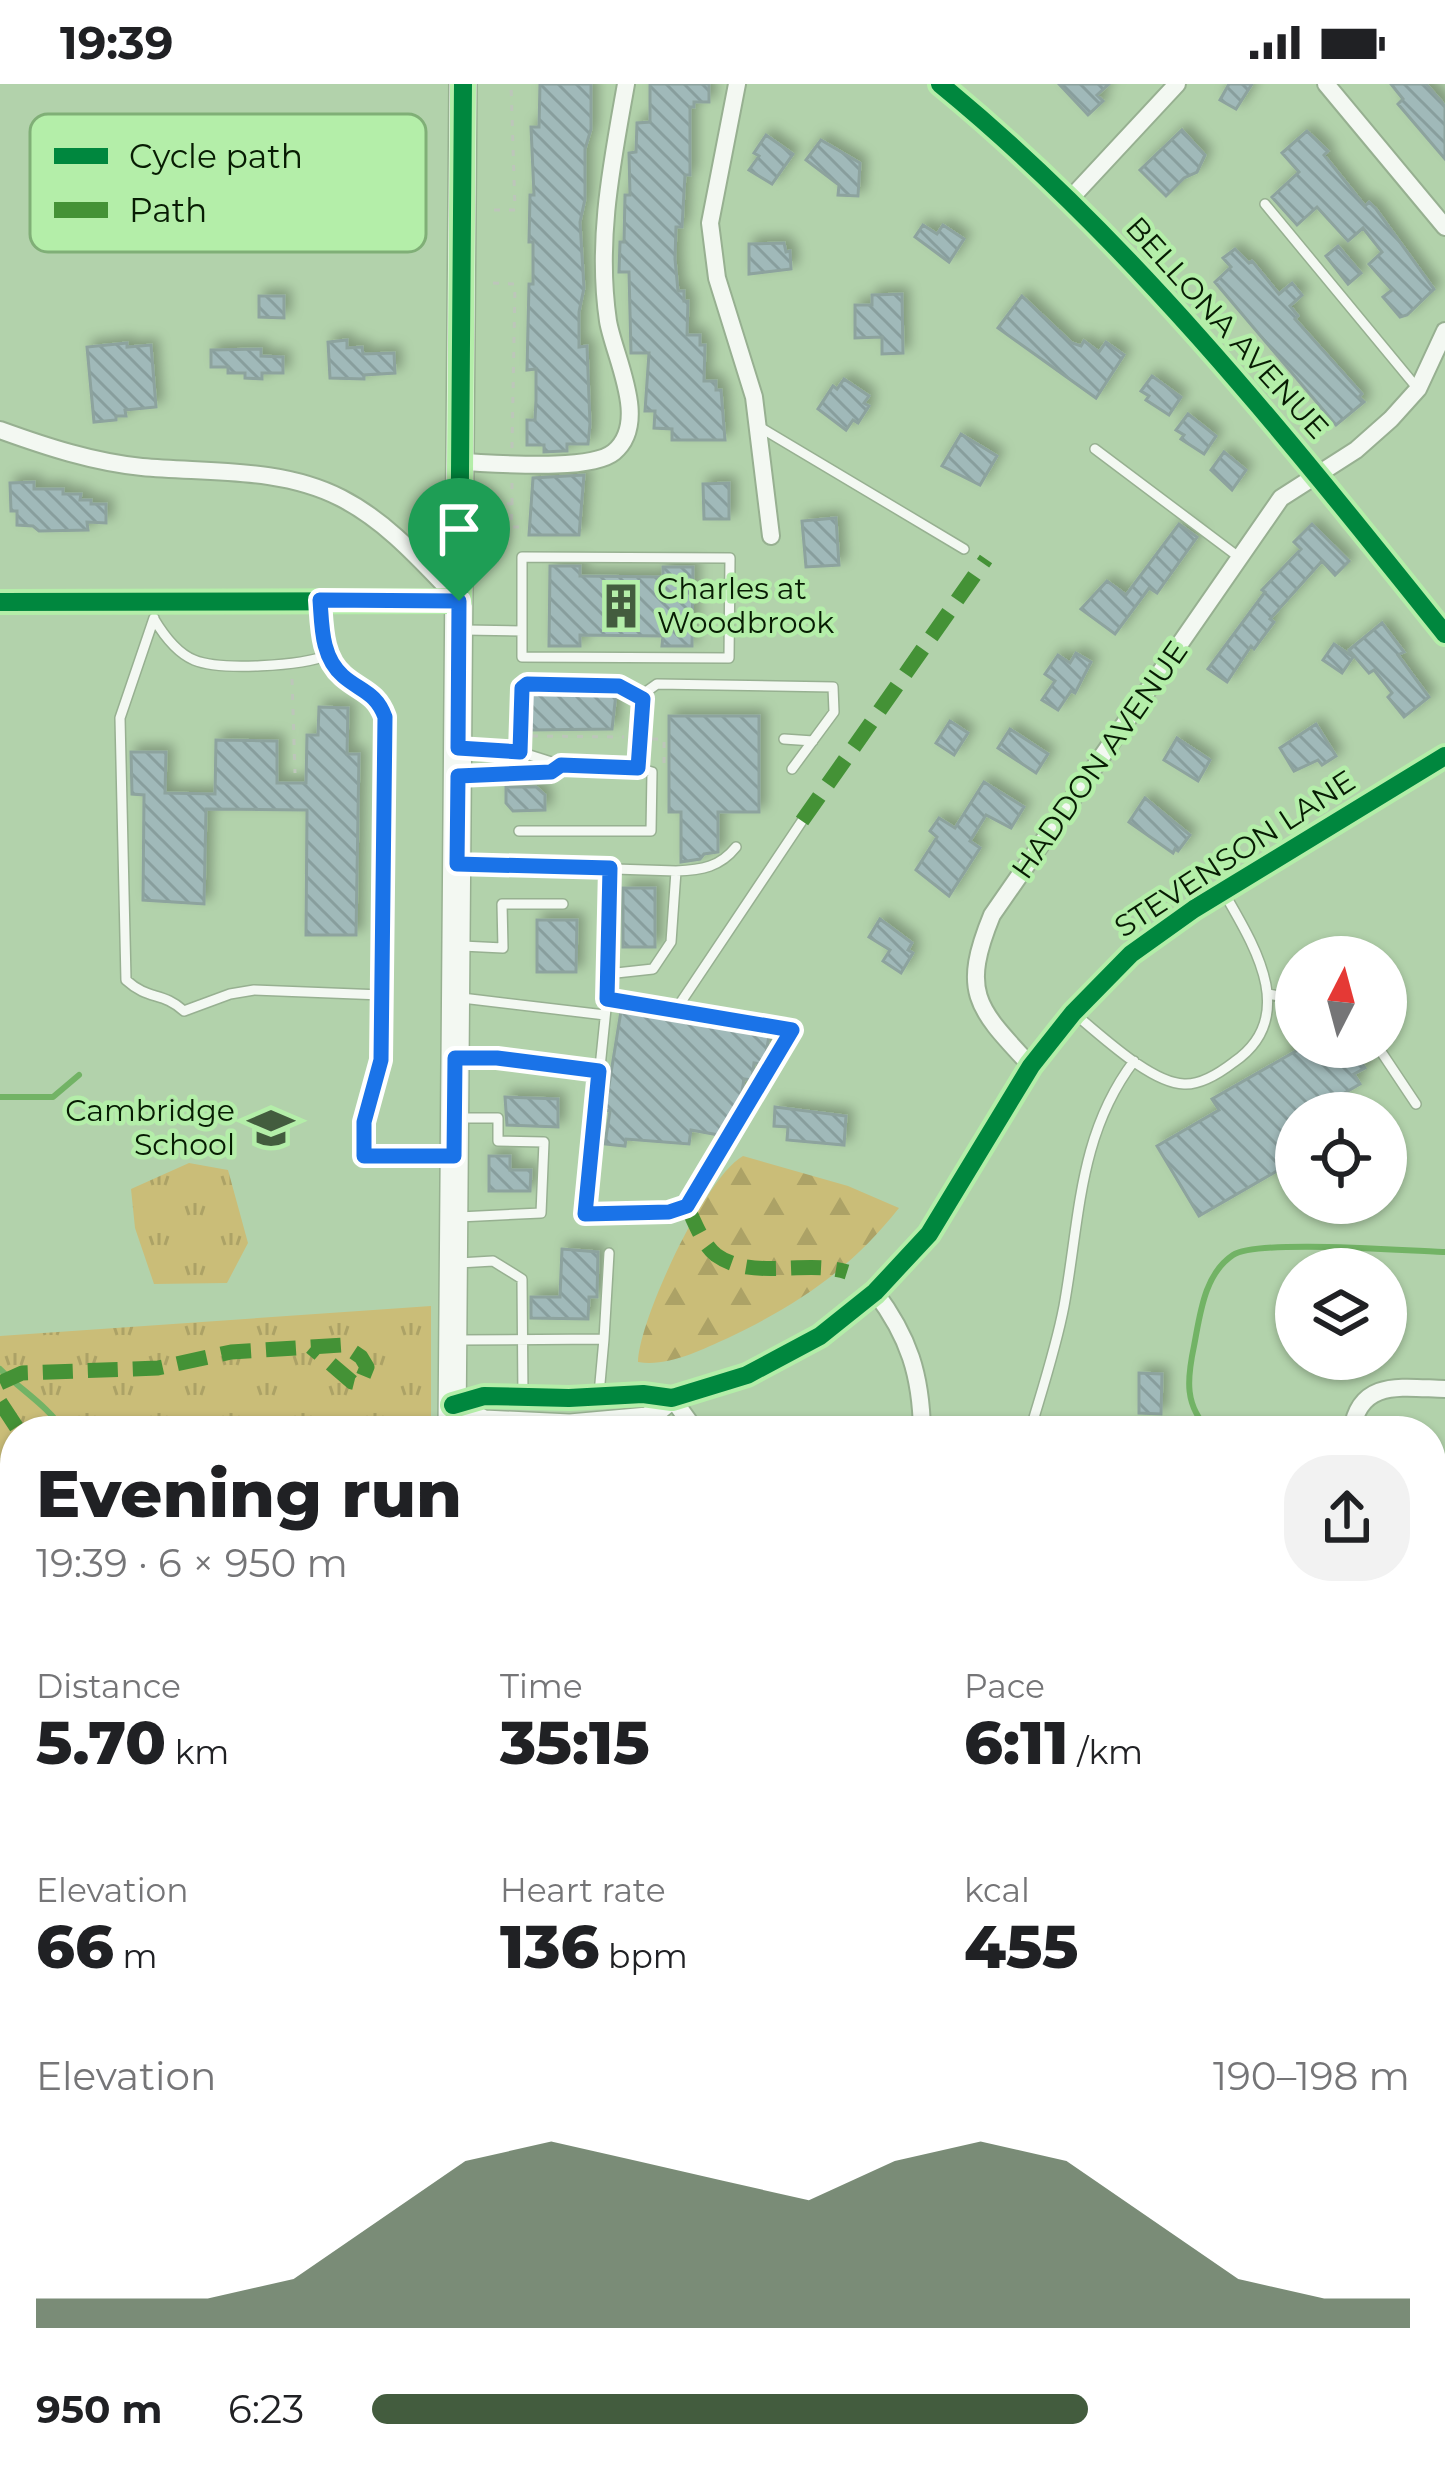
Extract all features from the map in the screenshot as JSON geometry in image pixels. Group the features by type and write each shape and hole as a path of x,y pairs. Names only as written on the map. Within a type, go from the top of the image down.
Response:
{"main road":[{"path":"453,1416 463,84"}],"street":[{"path":"460,462 602,459 622,443 630,411 609,326 603,262 605,212 626,84"},
{"path":"737,84 710,223 717,278 754,397 771,536"},
{"name":"BELLONA AVENUE","path":"940,84 1070,199 1316,473 1445,634"},
{"path":"1070,199 1177,84"},
{"path":"1326,84 1445,227"},
{"path":"1418,389 1445,331"},
{"name":"HADDON AVENUE","path":"1031,1066 990,1023 979,1001 974,977 977,953 992,915 1281,498 1356,451 1418,389"},
{"path":"0,430 59,452 115,464 255,475 311,485 341,498 393,534 459,615"},
{"path":"0,602 320,600 459,615"},
{"name":"STEVENSON LANE","path":"456,1416 484,1396 643,1394 672,1398 723,1384 784,1358 820,1336 912,1255 944,1214 1031,1066 1073,1013 1132,954 1223,891 1445,756"},
{"path":"875,1292 897,1320 916,1363 921,1416"},
{"path":"1355,1416 1357,1405 1371,1394 1395,1388 1445,1390"},
{"path":"672,1398 685,1416"},
{"name":"STEVENSON LANE","path":"650,1416 672,1398"}],"lane":[{"path":"1265,204 1418,389"},
{"path":"758,426 964,549"},
{"path":"1095,449 1240,558"},
{"path":"522,557 730,558 729,658 522,657 522,631 522,557"},
{"path":"142,599 174,645 198,662 293,663 328,656"},
{"path":"320,600 328,656 341,675 371,693 385,717 381,1060 364,1122 364,1156 454,1156"},
{"path":"459,615 522,631"},
{"path":"154,618 120,718 126,980 142,995 170,998 184,1011 254,990 382,995"},
{"path":"520,752 522,688 527,684 619,686 643,699"},
{"path":"638,768 643,694 657,684 833,687 834,712 792,769"},
{"path":"784,740 813,741"},
{"path":"458,762 520,752 561,765 652,772 651,831 518,831"},
{"path":"458,762 551,772 561,765"},
{"path":"675,1011 802,821"},
{"path":"457,864 701,870 725,860 736,847"},
{"path":"607,999 792,1030 687,1206 669,1212 585,1214 607,999 610,868"},
{"path":"608,974 653,969 671,942 676,871"},
{"path":"1073,1013 1134,1061 1186,1085 1245,1055 1258,1038 1268,994 1257,950 1223,891"},
{"path":"456,946 503,948 502,904 563,904"},
{"path":"1268,994 1275,995"},
{"path":"456,998 605,1016"},
{"path":"455,1058 497,1058 599,1071"},
{"path":"1034,1416 1064,1309 1078,1198 1094,1132 1134,1061"},
{"path":"1392,1068 1416,1104"},
{"path":"454,1217 542,1214 544,1142 498,1141 498,1118 455,1118"},
{"path":"599,1398 609,1252"},
{"path":"454,1263 494,1261 523,1279 523,1397"},
{"path":"453,1340 604,1339"}],"path":[{"path":"494,210 514,210 512,84"},
{"path":"493,283 514,284 511,526 523,527"},
{"path":"492,503 512,504"},
{"path":"293,663 296,772"},
{"path":"521,736 664,739 663,776"}],"green space":[{"path":"743,1156 848,1186 899,1208 842,1268 777,1312 684,1356 638,1362 650,1314 677,1250 711,1191"},
{"path":"189,1163 228,1170 248,1243 227,1283 154,1284 135,1228 131,1189"},
{"path":"431,1306 431,1416 0,1416 0,1336"}],"building":[{"path":"540,84 591,84 580,222 584,288 579,312 579,347 587,346 588,444 567,444 567,451 544,452 544,445 527,445 527,420 535,420 536,400 536,369 527,370 529,284 533,284 531,127 539,127"},
{"path":"650,84 709,84 709,102 694,102 690,107 690,175 685,175 675,259 678,291 684,291 684,301 688,301 687,335 700,335 700,345 705,345 704,381 716,381 716,390 721,390 725,440 672,440 672,429 654,428 655,411 645,411 649,353 631,353 629,272 619,272 620,242 624,242 625,195 630,195 629,153 636,152 637,123 650,122"},
{"path":"1059,84 1109,84 1097,95 1103,101 1088,115"},
{"path":"1229,84 1252,84 1236,109 1220,100"},
{"path":"1391,84 1426,84 1441,101 1445,159 1398,104 1403,99"},
{"path":"1182,130 1205,155 1197,172 1166,196 1140,170"},
{"path":"1307,131 1328,151 1324,155 1365,206 1369,202 1376,209 1434,289 1407,315 1400,317 1383,297 1392,290 1369,264 1382,252 1363,228 1348,241 1317,207 1297,225 1272,197 1299,172 1282,153"},
{"path":"766,135 793,154 772,184 749,170"},
{"path":"821,140 860,163 858,196 838,195 839,185 806,160"},
{"path":"923,225 937,234 943,225 964,239 949,262 915,237"},
{"path":"784,243 786,252 790,251 791,269 749,274 749,244"},
{"path":"1338,246 1361,273 1348,284 1326,256"},
{"path":"1235,249 1252,261 1279,294 1292,283 1302,295 1290,306 1298,316 1295,319 1362,394 1359,397 1364,402 1336,425 1215,282 1231,267 1223,258"},
{"path":"902,294 903,353 882,354 882,337 855,338 855,305 872,305 872,295"},
{"path":"259,296 284,296 284,318 259,317"},
{"path":"1022,296 1072,343 1081,346 1084,341 1099,352 1106,342 1124,355 1096,398 998,328"},
{"path":"347,340 347,348 362,347 363,354 394,353 395,373 364,375 364,379 330,378 328,342"},
{"path":"127,343 127,347 151,345 156,407 125,410 126,416 116,416 116,420 94,422 87,347"},
{"path":"261,349 261,356 283,357 283,373 245,378 245,373 228,373 228,367 211,367 211,350"},
{"path":"1152,376 1181,397 1169,415 1141,391"},
{"path":"844,379 869,396 864,403 869,406 858,423 853,420 846,430 818,409 833,386 837,389"},
{"path":"1188,414 1216,436 1204,454 1176,430"},
{"path":"961,434 997,456 980,485 942,466"},
{"path":"1224,452 1246,470 1232,490 1211,470"},
{"path":"584,475 579,535 529,535 533,478"},
{"path":"34,482 34,489 63,489 63,494 81,494 80,500 91,500 91,504 106,504 106,523 87,522 88,530 39,531 17,525 17,511 11,511 10,483"},
{"path":"729,483 729,519 704,519 703,484"},
{"path":"836,518 839,565 806,567 802,521"},
{"path":"1179,524 1197,537 1157,593 1149,588 1115,634 1081,609 1107,581 1126,595"},
{"path":"1312,524 1349,561 1335,575 1322,561 1270,619 1274,622 1227,682 1208,669 1265,592 1262,590 1301,549 1294,542"},
{"name":"Charles at Woodbrook","path":"550,566 580,566 580,576 663,577 663,567 693,567 692,646 662,646 663,636 580,635 580,646 549,646"},
{"path":"1382,623 1404,652 1398,655 1429,697 1404,717 1374,670 1369,673 1349,650"},
{"path":"1334,644 1353,657 1342,673 1323,660"},
{"path":"1076,653 1091,662 1075,693 1071,691 1058,710 1042,700 1055,681 1045,674 1058,655 1070,663"},
{"path":"531,694 616,694 612,729 530,730"},
{"path":"319,707 348,708 347,754 359,754 356,935 306,935 307,810 206,809 204,904 143,900 144,795 132,794 131,752 166,752 165,793 215,794 216,740 277,741 277,783 306,783 307,735 318,735"},
{"path":"669,716 759,716 759,812 718,812 718,852 681,862 681,812 669,812"},
{"path":"950,721 968,733 954,755 936,743"},
{"path":"1316,724 1336,756 1322,765 1318,760 1294,771 1280,748"},
{"path":"1010,729 1048,754 1036,773 998,748"},
{"path":"1177,738 1210,760 1198,781 1164,760"},
{"path":"984,782 1024,807 1011,828 986,815 970,841 980,848 949,896 916,870 937,837 930,831 939,818 955,828"},
{"path":"506,787 536,787 545,795 545,810 513,811 506,803"},
{"path":"1145,798 1190,835 1178,851 1173,853 1129,822"},
{"path":"623,888 655,888 655,947 623,947"},
{"path":"880,919 912,943 908,950 913,953 901,973 883,961 890,950 869,937"},
{"path":"537,920 577,920 576,972 537,972"},
{"path":"621,1011 769,1036 765,1059 762,1064 754,1063 752,1080 744,1079 741,1098 719,1135 691,1130 689,1144 626,1139 625,1146 605,1144 610,1111 605,1110"},
{"path":"1275,1063 1275,1068 1365,1068 1354,1074 1360,1084 1346,1092 1275,1092 1275,1172 1199,1216 1157,1146 1219,1110 1212,1099"},
{"path":"505,1097 558,1099 558,1127 507,1125"},
{"path":"775,1107 846,1116 844,1145 787,1140 788,1127 774,1126"},
{"path":"489,1156 510,1156 510,1170 531,1170 530,1191 489,1191"},
{"path":"562,1249 598,1252 597,1297 589,1297 588,1319 531,1318 531,1297 560,1297"},
{"path":"1139,1373 1162,1374 1161,1414 1139,1413"}],"waterway":[{"path":"0,1097 53,1097 79,1075"},
{"path":"1198,1416 1190,1392 1190,1370 1199,1321 1216,1273 1233,1255 1301,1247 1445,1252"},
{"path":"0,1369 51,1416"}],"marked path":[{"path":"802,821 986,559"},
{"path":"687,1206 707,1245 730,1263 847,1272"},
{"path":"0,1383 22,1373 158,1368 231,1352 343,1345 367,1367 360,1384 352,1382 311,1347"},
{"path":"0,1402 9,1416"}],"cycle path":[{"path":"0,602 459,601 463,84"},
{"path":"940,84 1078,209 1143,276 1268,417 1445,634"},
{"path":"453,1405 484,1396 643,1394 672,1398 747,1375 820,1336 875,1292 929,1234 1031,1066 1073,1013 1131,954 1194,909 1445,756"}],"place":[{"name":"Charles at Woodbrook","path":"621,606"},
{"name":"Cambridge School","path":"271,1128"}],"route":[{"path":"320,600 459,601 458,748 520,752 522,688 527,684 619,686 643,699 638,768 561,765 551,772 458,776 457,864 610,868 607,999 792,1030 687,1206 669,1212 585,1214 599,1071 497,1058 455,1058 454,1156 364,1156 364,1122 381,1060 385,717 371,693 341,675 328,656 320,600"}]}
